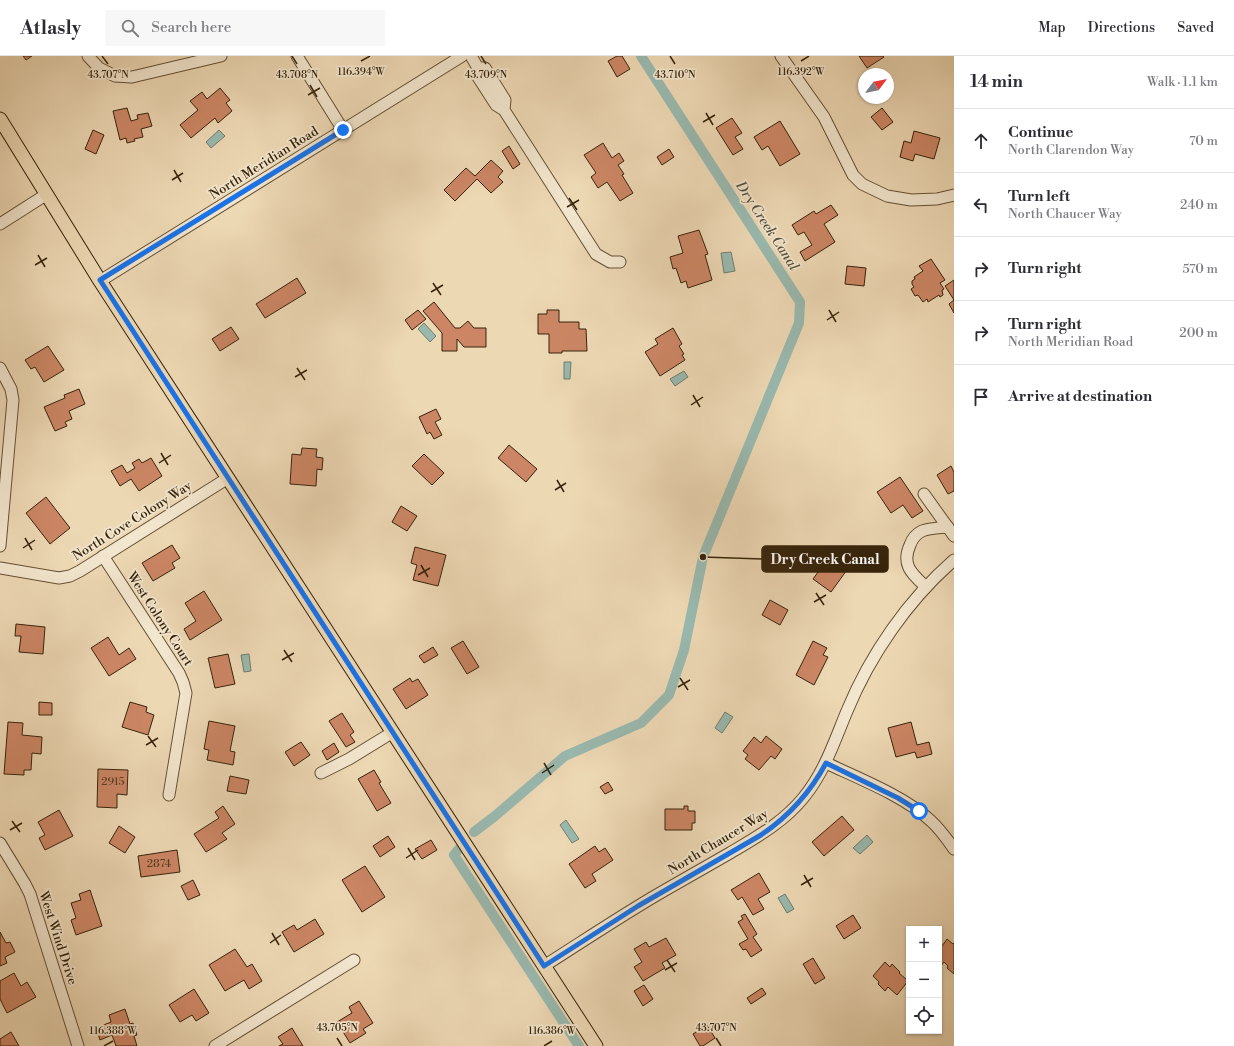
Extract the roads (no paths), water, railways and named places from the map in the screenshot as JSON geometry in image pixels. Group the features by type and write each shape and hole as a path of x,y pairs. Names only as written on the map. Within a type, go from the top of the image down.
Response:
{"main road":[{"path":"0,119 100,280 596,1046"}],"street":[{"path":"88,56 99,68 115,76 132,77 221,56"},
{"path":"297,56 343,130"},
{"name":"North Meridian Road","path":"100,280 462,56"},
{"path":"471,56 478,68 485,68 506,100 504,110 596,254 610,262 620,262"},
{"path":"781,56 824,117 853,175 862,184 887,196 905,199 937,199 954,195"},
{"path":"0,224 47,194"},
{"path":"0,368 11,389 13,400 0,546"},
{"name":"North Cove Colony Way","path":"0,568 59,578 70,576 228,478"},
{"path":"924,494 951,532"},
{"path":"926,587 906,564 906,556 912,539 921,532 928,530 951,532"},
{"name":"West Colony Court","path":"103,556 179,672 184,682 186,693 169,795"},
{"name":"North Chaucer Way","path":"544,966 638,906 761,835 794,809 820,775 847,711 879,650 900,618 926,587 954,560"},
{"path":"321,773 349,759 393,732"},
{"path":"826,763 898,798 919,811 940,830 954,849"},
{"name":"West Wind Drive","path":"0,843 30,894 78,1046"},
{"path":"215,1046 354,960"}],"water":[{"path":"219,130 225,136 211,148 206,142"},
{"path":"731,252 735,271 724,273 721,253"},
{"path":"424,323 436,336 430,342 418,329"},
{"path":"564,362 571,362 570,379 564,379"},
{"path":"684,371 688,377 675,386 670,379"},
{"path":"249,654 251,671 244,672 241,655"},
{"path":"725,712 733,717 722,733 715,728"},
{"path":"566,820 579,839 572,843 560,825"},
{"path":"867,835 873,842 860,854 853,848"},
{"path":"785,894 794,909 787,913 778,898"}],"waterway":[{"name":"Dry Creek Canal","path":"474,832 565,756 641,723 669,695 684,650 703,557 799,323 800,302 641,56"},
{"name":"Dry Creek Canal","path":"459,849 454,855 579,1046"}],"place":[{"name":"Dry Creek Canal","path":"703,557"}]}
